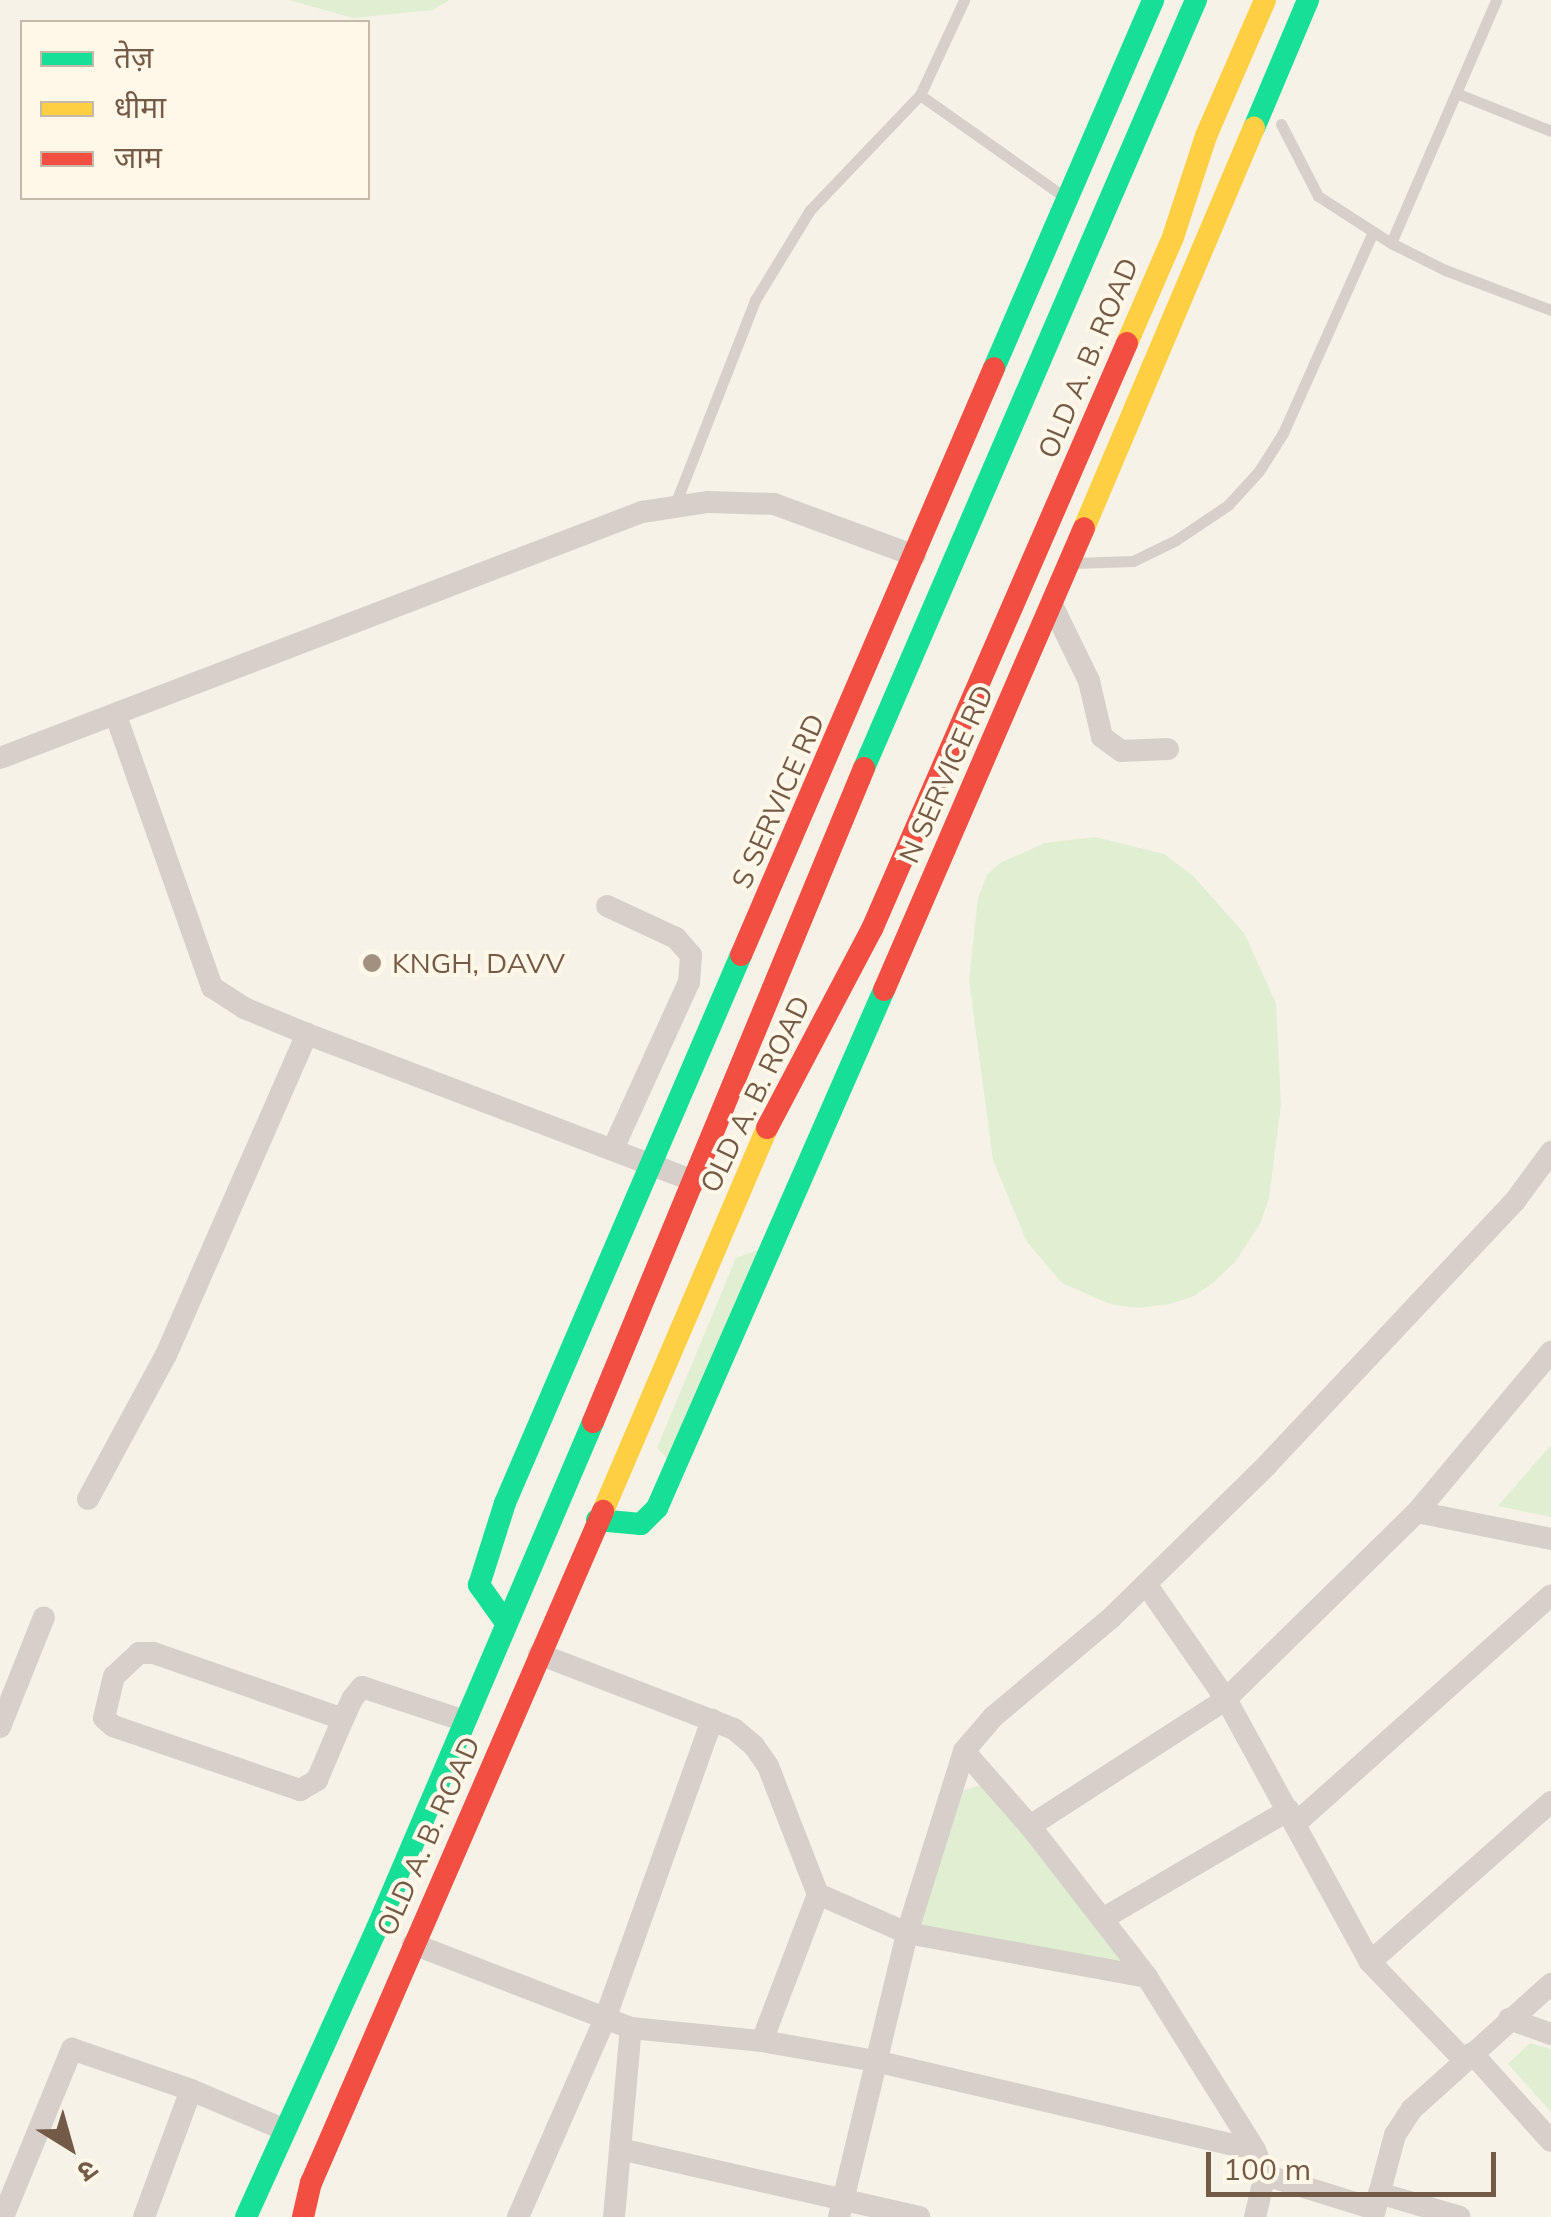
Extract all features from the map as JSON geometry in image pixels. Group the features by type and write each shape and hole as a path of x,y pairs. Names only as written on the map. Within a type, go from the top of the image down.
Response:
{"main road":[{"name":"S SERVICE RD","path":"506,1623 479,1585 505,1503 1154,0"},
{"name":"OLD A. B. ROAD","path":"246,2217 378,1928 696,1182 813,892 1092,252 1196,0"},
{"name":"OLD A. B. ROAD","path":"304,2217 311,2182 413,1944 480,1801 772,1116 872,929 1173,236 1206,136 1265,0"},
{"name":"N SERVICE RD","path":"598,1520 640,1524 658,1508 1052,606 1308,0"},
{"path":"1123,68 1161,86"},
{"path":"1206,136 1268,98"}],"street":[{"path":"0,758 642,512 708,502 774,504 915,556"},
{"path":"1052,606 1089,681 1102,737 1122,751 1168,748"},
{"path":"116,716 212,987 244,1008 308,1034 696,1182"},
{"path":"608,906 676,938 691,955 689,982 613,1149"},
{"path":"88,1499 166,1355 308,1034"},
{"path":"840,2207 907,1933 964,1751 993,1717 1146,1584 1292,1438 1515,1201 1551,1152"},
{"path":"1030,1826 1226,1699 1417,1512 1551,1352"},
{"path":"1417,1512 1551,1539"},
{"path":"1146,1584 1226,1699 1370,1962 1551,2141"},
{"path":"1104,1918 1292,1817 1551,1595"},
{"path":"0,1728 44,1616"},
{"path":"344,1719 153,1653 139,1654 114,1676 104,1718 113,1726 300,1790 317,1780 362,1687 464,1721"},
{"path":"540,1654 734,1729 768,1766 818,1894 762,2041"},
{"path":"518,2217 605,2019 712,1720"},
{"path":"964,1751 1030,1826 1147,1976 1255,2150 1265,2176 1255,2217"},
{"path":"1370,1962 1551,1802"},
{"path":"818,1894 907,1933 1147,1976"},
{"path":"413,1944 631,2028 762,2041 874,2061 1255,2150"},
{"path":"1376,2206 1395,2135 1412,2109 1551,1984"},
{"path":"1510,2019 1551,2034"},
{"path":"614,2217 631,2028"},
{"path":"3,2217 72,2049 191,2090 283,2129"},
{"path":"144,2217 191,2090"},
{"path":"620,2148 840,2207 919,2217"},
{"path":"1265,2176 1376,2206 1460,2217"}],"lane":[{"path":"674,507 755,300 810,210 920,95 964,0"},
{"path":"1390,242 1496,0"},
{"path":"1456,94 1551,131"},
{"path":"920,95 1066,198"},
{"path":"1281,124 1318,196 1390,242 1444,270 1551,310"},
{"path":"1070,564 1134,561 1228,505 1283,434 1373,232"}],"green space":[{"path":"289,0 449,0 433,10 353,18"},
{"path":"1095,837 1164,854 1193,876 1244,933 1276,1003 1281,1105 1269,1198 1260,1224 1235,1262 1214,1282 1194,1296 1170,1304 1138,1308 1110,1304 1062,1283 1027,1242 993,1160 969,980 978,898 987,875 1000,863 1045,843"},
{"path":"774,1244 676,1467 657,1448 736,1258"},
{"path":"1551,1445 1551,1517 1498,1506"},
{"path":"991,1782 1147,1977 907,1933 951,1794"},
{"path":"1530,2043 1551,2049 1551,2112 1508,2064"}],"traffic: fast":[{"path":"994,368 1153,0"},
{"path":"864,768 1196,0"},
{"path":"1254,128 1308,0"},
{"path":"506,1623 479,1585 505,1503 741,955"},
{"path":"597,1520 641,1524 657,1508 884,990"},
{"path":"246,2217 377,1928 593,1422"}],"traffic: slow":[{"path":"1127,343 1173,237 1206,136 1265,0"},
{"path":"1084,528 1254,128"},
{"path":"603,1511 767,1128"}],"traffic: jam":[{"path":"767,1128 872,929 1127,343"},
{"path":"741,955 994,368"},
{"path":"884,990 1084,528"},
{"path":"593,1422 864,768"},
{"path":"303,2217 311,2183 603,1511"}],"place":[{"name":"KNGH, DAVV","path":"372,963"}]}
